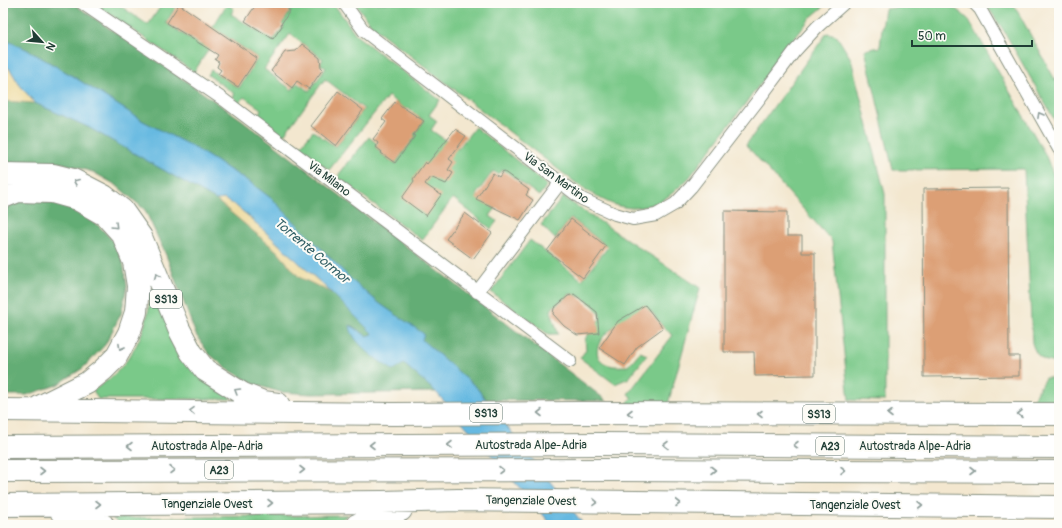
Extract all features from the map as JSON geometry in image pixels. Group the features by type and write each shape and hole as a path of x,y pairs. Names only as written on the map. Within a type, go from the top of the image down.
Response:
{"highway":[{"name":"SS13","path":"3,174 53,175 73,180 104,196 122,210 141,237 179,329 191,352 205,370 243,394 263,402 343,413"},
{"path":"3,197 18,191 52,192 77,199 105,215 124,234 134,262 138,286 136,312 128,334 116,357 87,383 36,409"},
{"name":"SS13","path":"3,410 36,409 393,414 1059,414"},
{"name":"Autostrada Alpe-Adria","path":"3,447 600,444 1059,447"},
{"name":"Autostrada Alpe-Adria","path":"3,471 618,470 1059,472"},
{"path":"357,525 376,516 458,500"},
{"name":"Tangenziale Ovest","path":"3,506 458,500 1059,506"},
{"path":"3,506 81,516 103,525"}],"street":[{"name":"Via Milano","path":"82,3 224,100 570,361"},
{"name":"Via San Martino","path":"344,3 364,31 560,183 582,199 615,214 633,219 656,215 675,204 691,187 794,52 817,27 844,3"},
{"path":"974,3 980,9 1059,149"},
{"path":"477,292 560,183"}],"green space":[{"path":"3,3 74,4 242,120 607,401 487,400 476,387 422,340 423,334 379,303 354,282 272,199 251,183 193,147 143,121 71,75 26,49 3,39"},
{"path":"94,3 116,3 148,25 163,3 178,3 166,23 201,46 227,4 234,9 231,14 273,41 284,26 282,24 291,11 289,10 293,3 333,3 357,36 440,100 429,115 437,121 431,130 458,149 475,127 547,185 539,196 503,169 498,174 493,171 476,195 495,209 490,216 497,221 491,229 453,198 422,240 339,178 339,174 369,137 377,144 375,147 381,152 380,153 395,164 416,136 414,135 424,121 408,108 406,110 388,96 329,170 299,148 313,131 336,147 364,109 325,79 283,136 258,117 261,109 244,97 239,103 233,97 235,94 208,75 211,70 239,88 258,58 220,32 194,72","holes":["290,34 323,59 320,64 326,68 309,91 297,83 292,90 264,69"]},
{"path":"355,3 828,3 811,17 689,178 673,193 662,200 638,208 627,208 596,196 576,183 372,26"},
{"path":"932,3 948,5 969,20 1045,154 1058,186 1059,363 1049,362 1041,358 1036,352 1032,343 1024,169 893,170 865,50 880,47 885,9"},
{"path":"985,3 1013,3 1059,87 1059,128 1004,31"},
{"path":"827,33 836,35 851,59 885,194 885,401 849,400 832,241 746,145"},
{"path":"3,101 35,103 88,127 216,200 277,251 299,277 332,293 373,334 367,336 351,325 404,364 436,392 312,394 280,392 253,384 228,369 209,354 196,335 166,255 145,210 116,185 93,172 62,163 3,166"},
{"path":"563,197 700,288 668,404 626,404 632,398 628,394 673,335 664,328 651,311 640,309 620,322 601,340 597,354 599,359 611,366 628,366 640,352 647,355 629,378 615,384 580,358 586,350 585,339 600,319 598,312 587,301 570,294 553,307 551,311 558,334 548,334 491,292 530,240 582,280 608,247 571,218 555,239 541,225"},
{"path":"37,200 59,204 80,213 99,226 114,242 123,262 127,286 121,314 105,345 83,368 57,385 27,395 3,395 3,208 19,202"},
{"path":"146,267 231,399 98,399 93,390 114,375 123,365 137,344 142,332 150,302"},
{"path":"1045,378 1059,378 1059,407 1029,406"},
{"path":"348,515 333,525 121,525 112,518"},
{"path":"1059,523 1059,525 828,525"}],"sand":[{"path":"3,64 10,69 19,84 35,103 3,101"},
{"path":"224,199 235,205 246,214 332,293 299,277 277,251 216,200"}],"water":[{"name":"Torrente Cormor","path":"3,39 26,49 71,75 143,121 193,147 251,183 272,199 354,282 379,303 424,334 422,340 476,387 584,525 552,525 436,392 404,364 393,370 360,345 351,331 350,325 367,336 373,334 332,293 235,205 224,199 216,200 88,127 35,103 19,84 10,69 3,64"}],"building":[{"path":"257,3 292,3 288,10 290,11 273,39 245,21"},
{"path":"179,4 257,58 238,87 218,74 221,70 217,67 219,62 215,60 218,55 167,23"},
{"path":"302,44 320,58 321,67 323,69 309,89 297,81 292,88 271,71 285,52 296,51"},
{"path":"338,91 363,110 336,146 311,126"},
{"path":"395,102 424,121 395,163 381,153 382,152 376,147 378,143 373,139 386,122 382,119"},
{"path":"455,129 466,136 449,159 453,162 448,170 453,173 446,184 430,177 425,184 441,195 426,216 402,198 425,162 427,164"},
{"path":"503,171 529,190 526,195 533,200 520,220 476,199 493,173 499,177"},
{"path":"1008,188 1009,356 1019,356 1019,376 924,377 923,189"},
{"path":"724,211 787,212 787,236 802,236 802,253 815,253 815,375 755,376 754,352 724,352"},
{"path":"465,213 492,233 473,259 446,239"},
{"path":"571,219 606,246 583,278 547,251"},
{"path":"574,294 597,312 599,333 577,335 564,326 553,314 554,308 568,296"},
{"path":"645,305 663,328 637,347 625,365 599,348 618,321"}]}
